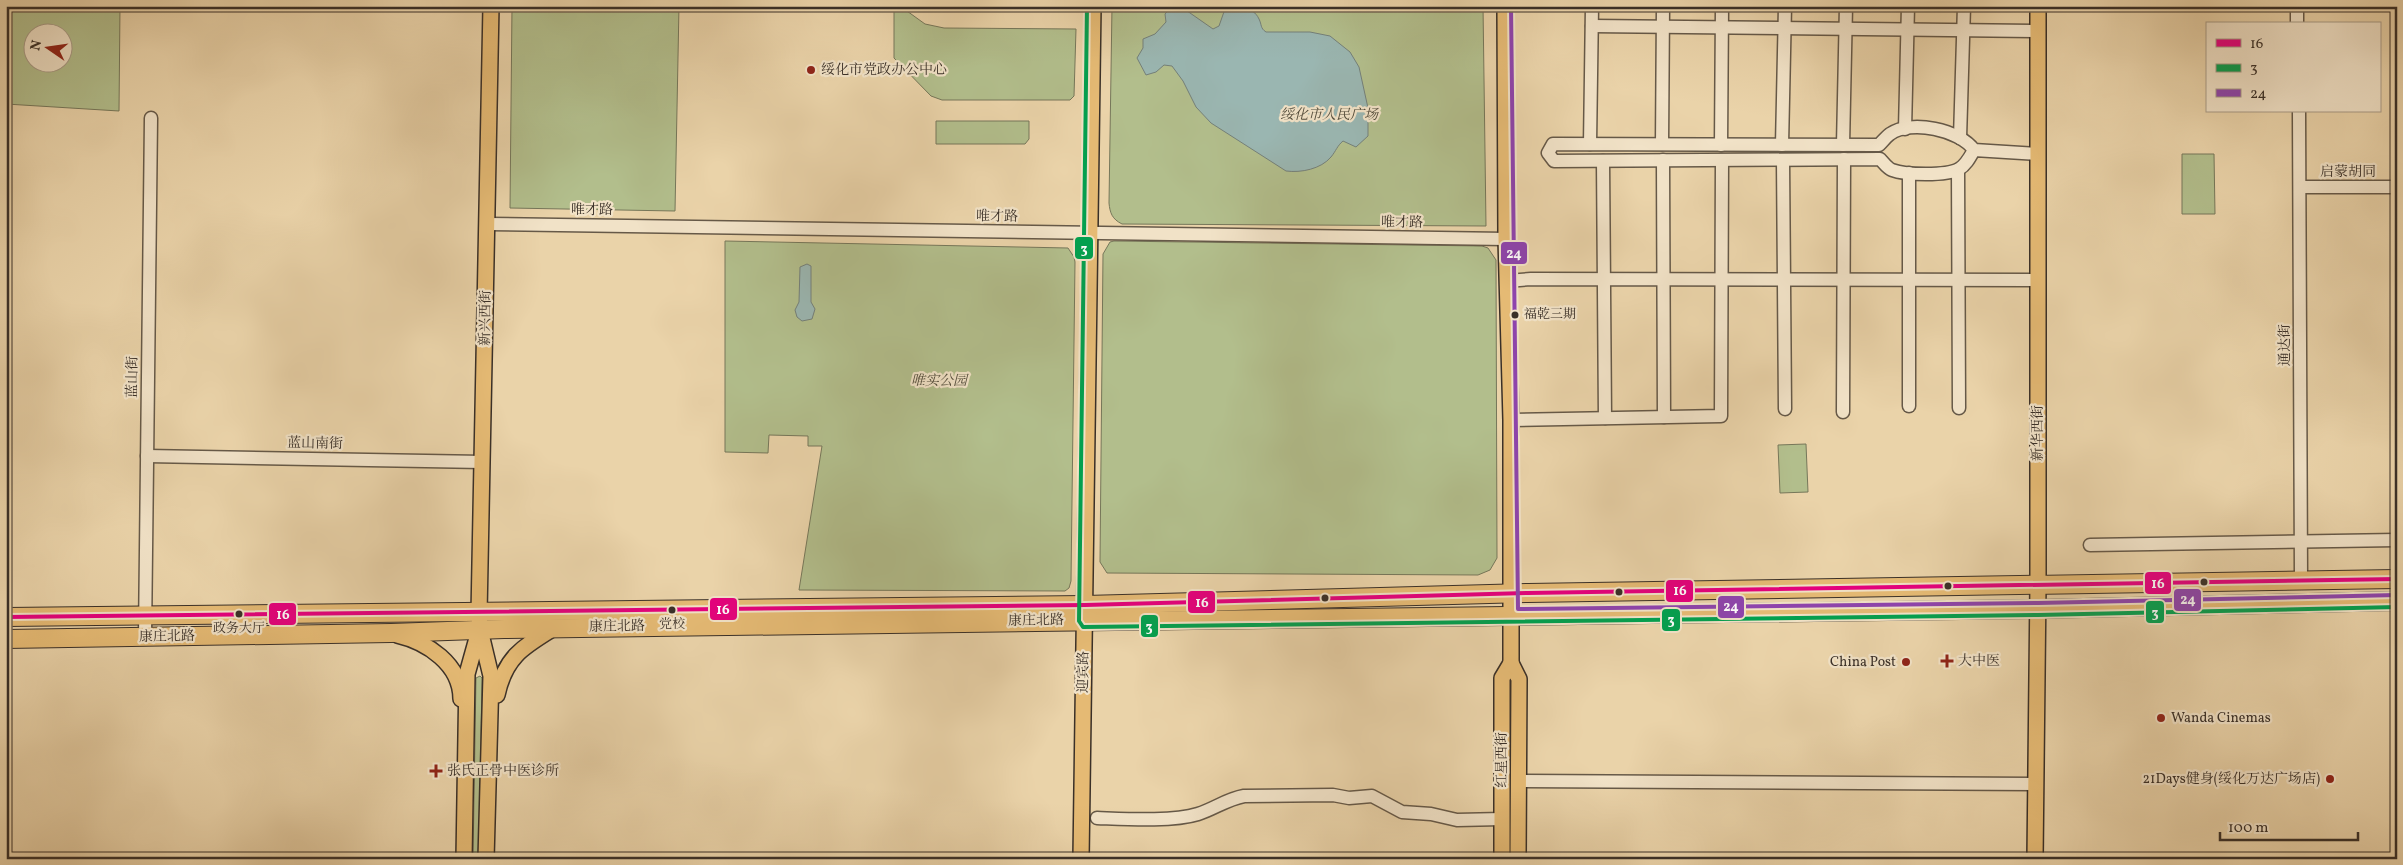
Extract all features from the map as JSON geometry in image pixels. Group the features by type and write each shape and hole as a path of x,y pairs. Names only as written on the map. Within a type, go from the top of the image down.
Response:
{"highway":[{"name":"康庄北路","path":"6,640 391,633 479,622 554,628 1085,613 1512,594 2301,579 2397,579"},
{"name":"康庄北路","path":"6,618 145,616 479,622 1085,613 1512,614 2038,609 2397,601"}],"main road":[{"name":"新兴西街","path":"464,859 467,674 479,622 491,6"},
{"name":"迎宾路","path":"1081,859 1093,6"},
{"name":"红星西街","path":"1505,6 1506,239 1511,420 1511,663 1519,678 1518,859"},
{"name":"新华西街","path":"2035,859 2038,609 2038,6"},
{"name":"新兴西街","path":"479,622 491,676 486,859"},
{"path":"488,775 495,745 496,696 501,677 516,654 529,643 554,628"},
{"path":"391,633 428,647 438,654 453,674 461,694 460,750 466,776"},
{"name":"红星西街","path":"1502,859 1502,678 1511,663"}],"street":[{"path":"1590,144 1592,6"},
{"path":"1662,144 1663,6"},
{"path":"1720,145 1722,6"},
{"path":"1782,145 1785,6"},
{"path":"1843,145 1846,6"},
{"path":"1905,129 1908,6"},
{"path":"1960,138 1964,6"},
{"path":"2297,6 2297,22"},
{"path":"1592,26 1784,29 1908,28 2038,31"},
{"name":"通达街","path":"2299,112 2301,579"},
{"name":"蓝山街","path":"145,637 151,118"},
{"path":"1918,127 1938,130 1960,138 1969,143 1974,150 1968,161 1958,170 1940,173 1909,173 1889,169 1880,159 1554,161 1548,153 1553,144 1879,145 1891,133 1918,127"},
{"path":"1974,150 2037,154"},
{"path":"1843,412 1844,159"},
{"path":"1603,160 1604,418"},
{"path":"1663,160 1664,417"},
{"path":"1511,420 1721,416 1722,160"},
{"path":"1783,160 1785,409"},
{"path":"1958,170 1960,408"},
{"path":"1909,173 1909,406"},
{"name":"启蒙胡同","path":"2300,187 2397,187"},
{"name":"唯才路","path":"488,224 1506,239"},
{"path":"1507,281 1604,279 2037,280"},
{"name":"蓝山南街","path":"147,456 483,462"},
{"path":"2090,545 2397,540"},
{"path":"1518,781 2035,784"},
{"path":"1097,818 1138,819 1197,815 1231,798 1244,796 1333,795 1348,798 1372,796 1402,812 1431,814 1457,820 1502,819"}],"green space":[{"path":"6,6 120,6 119,111 6,104"},
{"path":"512,6 679,6 675,211 510,208"},
{"path":"894,6 900,6 925,24 944,28 1076,29 1074,96 1070,100 942,100 931,96 894,58"},
{"name":"绥化市人民广场","path":"1112,6 1483,6 1486,226 1122,224 1112,215 1109,203"},
{"path":"936,121 1029,121 1029,139 1025,144 936,144"},
{"path":"2182,154 2214,154 2215,214 2182,214"},
{"name":"唯实公园","path":"725,241 1068,248 1075,262 1071,581 1069,588 1065,591 799,590 822,446 808,446 808,436 769,435 768,453 725,452"},
{"path":"1110,242 1482,246 1488,248 1496,260 1497,558 1490,570 1478,575 1107,573 1100,562 1103,254"},
{"path":"1806,444 1808,492 1780,493 1778,445"},
{"path":"480,676 482,678 479,859 473,859 476,678"}],"water":[{"path":"1172,6 1180,6 1213,29 1219,26 1226,6 1235,6 1253,11 1266,32 1310,32 1330,36 1350,52 1359,67 1368,108 1368,136 1356,147 1343,141 1331,157 1322,165 1304,171 1286,171 1211,123 1196,107 1183,81 1172,66 1164,65 1156,72 1146,75 1137,58 1143,48 1143,39 1155,34 1166,22 1165,14"},
{"path":"807,264 811,266 811,302 815,309 812,319 802,321 797,317 795,310 799,302 800,267"}],"transit line":[{"name":"3","path":"1087,6 1079,621 1083,627 2038,615 2397,607"},
{"name":"24","path":"1511,6 1518,609 2038,603 2397,595"},
{"name":"16","path":"6,617 1085,605 1528,593 2397,579"}],"place":[{"name":"绥化市党政办公中心","path":"811,70"},
{"name":"福乾三期","path":"1515,315"},
{"name":"党校","path":"672,610"},
{"name":"政务大厅","path":"239,614"},
{"name":"大中医","path":"1947,661"},
{"name":"China Post","path":"1906,662"},
{"name":"Wanda Cinemas","path":"2161,718"},
{"name":"张氏正骨中医诊所","path":"436,771"},
{"name":"21Days健身(绥化万达广场店)","path":"2330,779"}]}
